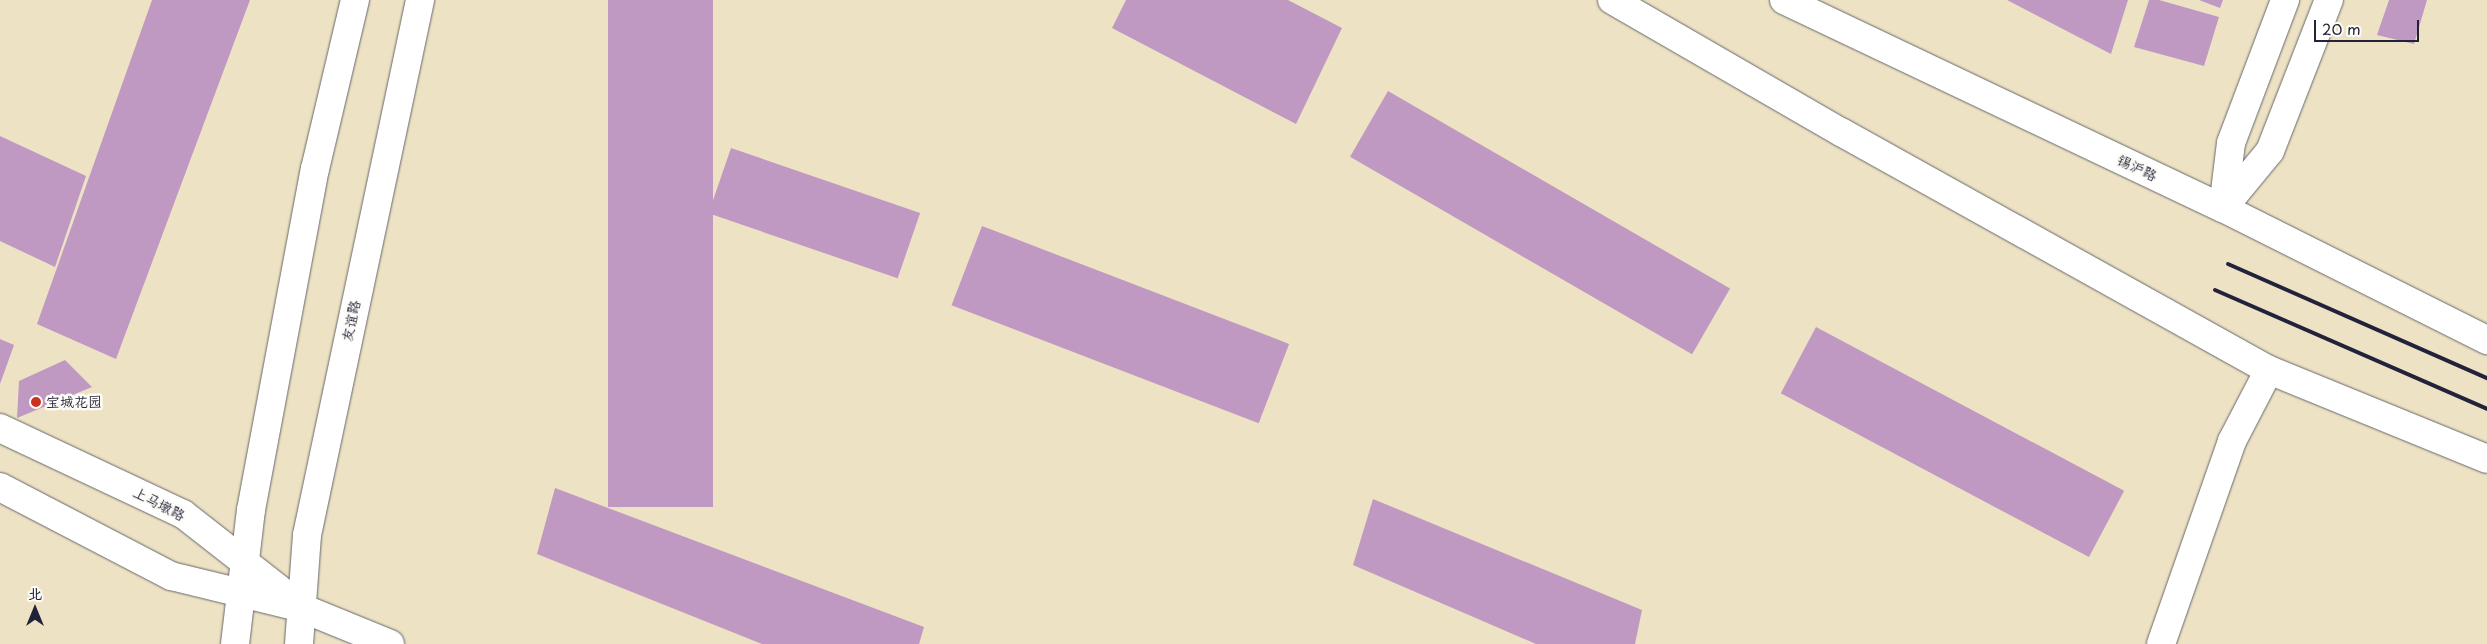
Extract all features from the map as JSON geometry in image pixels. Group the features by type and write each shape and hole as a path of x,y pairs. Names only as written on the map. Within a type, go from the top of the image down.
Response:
{"main road":[{"path":"235,644 251,510 315,169 355,0"},
{"name":"友谊路","path":"299,644 307,535 420,0"},
{"path":"1612,0 1841,132 2269,370 2487,459"},
{"name":"锡沪路","path":"1784,0 2223,208 2487,340"},
{"path":"2223,208 2230,143 2285,0"},
{"path":"2223,208 2270,151 2329,0"},
{"path":"2161,644 2232,441 2269,370"},
{"name":"上马墩路","path":"0,428 183,514 302,608"},
{"name":"上马墩路","path":"0,487 171,576 302,608 390,644"}],"building":[{"path":"152,0 250,0 116,359 37,324"},
{"path":"608,0 713,0 713,507 608,507"},
{"path":"1126,0 1288,0 1342,28 1296,124 1112,28"},
{"path":"2007,0 2128,0 2111,54"},
{"path":"2149,0 2159,0 2219,17 2204,66 2134,47"},
{"path":"2199,0 2223,0 2220,8"},
{"path":"2389,0 2427,0 2414,44 2377,35"},
{"path":"1388,91 1730,288 1692,354 1350,157"},
{"path":"0,136 86,176 55,267 0,241"},
{"path":"731,148 920,213 898,278 709,213"},
{"path":"982,226 1289,344 1259,423 952,305"},
{"path":"1816,327 2124,491 2089,557 1781,393"},
{"path":"0,339 14,345 0,384"},
{"name":"宝城花园","path":"65,360 92,387 17,418 19,381"},
{"path":"555,488 924,627 919,644 762,644 537,554"},
{"path":"1373,499 1642,610 1635,644 1536,644 1353,565"}],"railway":[{"path":"2228,264 2487,378"},
{"path":"2215,290 2487,409"}],"place":[{"name":"宝城花园","path":"36,402"}]}
